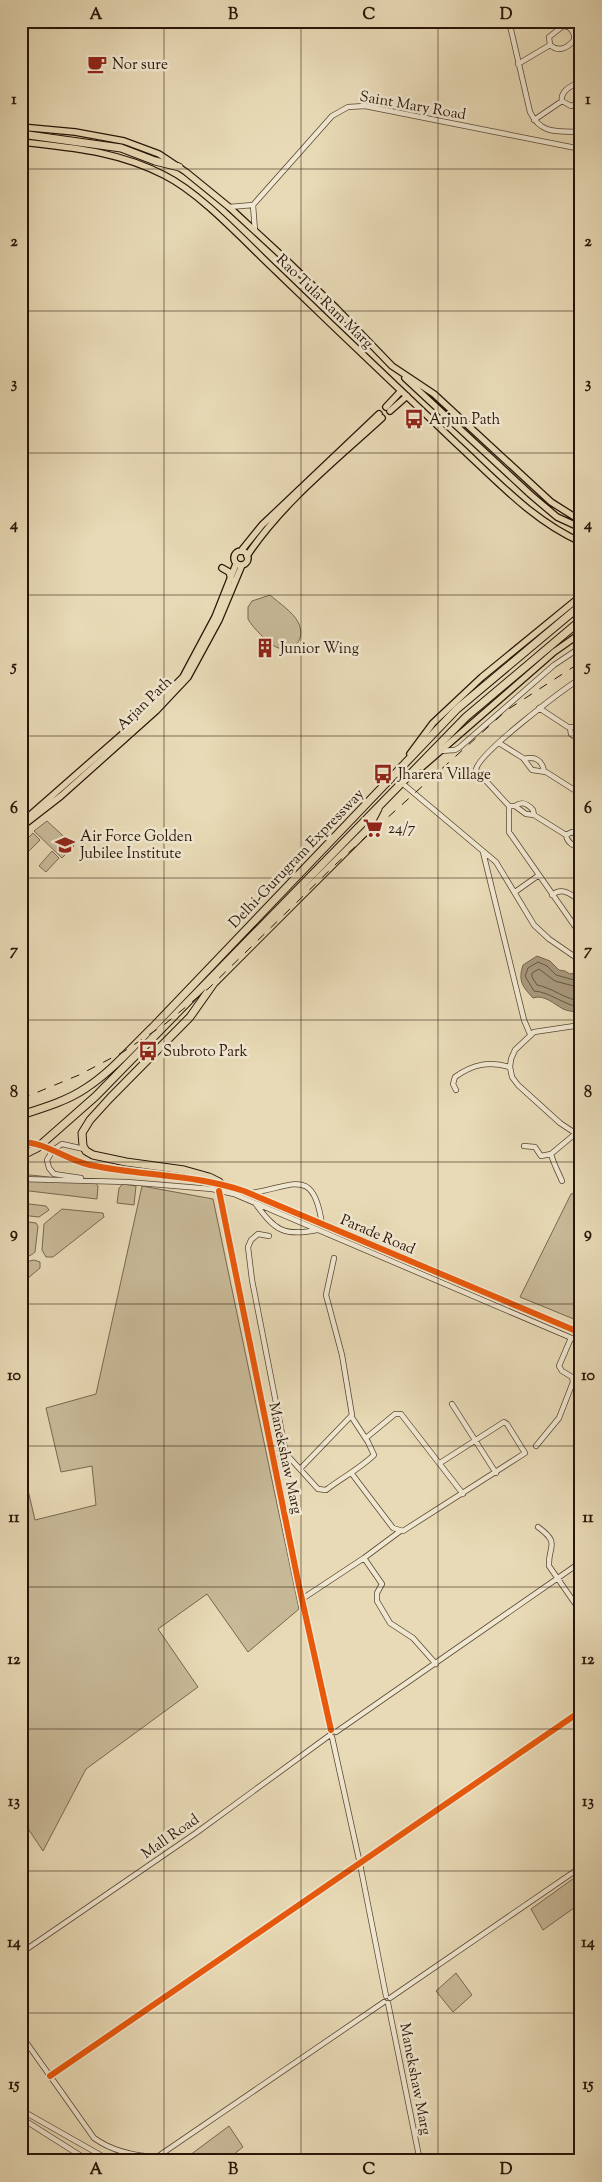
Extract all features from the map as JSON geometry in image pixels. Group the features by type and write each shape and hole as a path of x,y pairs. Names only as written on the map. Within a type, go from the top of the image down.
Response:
{"highway":[{"path":"21,134 77,140 121,148 155,161 179,167"},
{"name":"Delhi-Gurugram Expressway","path":"21,1115 75,1095 87,1088 108,1070 153,1027 457,709 581,605"},
{"name":"Delhi-Gurugram Expressway","path":"21,1156 37,1148 96,1096 466,717 581,620"},
{"path":"218,1182 184,1170 92,1155 84,1149 81,1136 90,1120 190,1016 214,983 367,830 381,804"},
{"path":"21,1131 24,1138 21,1147"}],"main road":[{"name":"Rao Tula Ram Marg","path":"21,127 75,132 124,141 159,154 179,167 229,207 255,231 336,308 392,366 434,394 551,502 581,521"},
{"name":"Rao Tula Ram Marg","path":"21,142 76,148 121,156 175,181 202,202 239,236 401,391 524,505 546,522 581,542"},
{"path":"392,366 531,496 557,516 581,528"},
{"path":"401,391 388,409 407,396"},
{"path":"380,416 285,509 260,537 247,556 247,562 239,564 234,557 237,552 241,551 262,525 380,416"},
{"path":"241,551 247,556"},
{"name":"Arjan Path","path":"21,822 152,708 183,677 215,617 239,564"},
{"name":"Arjan Path","path":"21,827 61,796 156,711 188,677 219,620 239,564"},
{"path":"222,568 229,572 231,579"},
{"path":"396,774 440,717 482,677 581,596"},
{"path":"402,783 554,652 581,633"}],"street":[{"path":"509,21 518,64 534,120 538,125 549,130 581,132"},
{"path":"566,26 572,32 574,40 562,50 557,50 550,45 549,35 560,27 566,26"},
{"path":"518,64 550,45"},
{"path":"562,101 564,90 581,82"},
{"path":"534,120 562,101"},
{"path":"562,101 571,106 581,101"},
{"name":"Saint Mary Road","path":"253,206 332,116 348,107 365,106 581,149"},
{"path":"229,207 253,206 255,231"},
{"path":"440,751 455,750 460,747 554,665 581,647"},
{"path":"581,678 539,708 480,761 476,770 508,806 509,832 581,935"},
{"path":"575,682 581,686"},
{"path":"539,708 570,728 576,727 581,729"},
{"path":"570,728 571,734 581,741"},
{"path":"498,744 524,759 532,770 544,771 579,790 576,796 581,800"},
{"path":"524,759 533,758 538,760 543,764 544,771"},
{"path":"402,783 499,866 538,929 581,961"},
{"path":"508,806 521,803 526,804 533,810 534,815"},
{"path":"514,806 526,814 534,815 566,835 571,844 581,846"},
{"path":"566,835 570,832 581,838"},
{"path":"482,850 524,1020 530,1034"},
{"path":"516,892 539,875"},
{"path":"552,895 558,891 563,891 581,901"},
{"path":"581,1025 536,1031 530,1034 515,1050 510,1067 512,1077 518,1085 575,1134 581,1137"},
{"path":"456,1090 454,1084 455,1077 475,1065 493,1063 510,1067"},
{"path":"524,1146 535,1148 541,1156 551,1154 575,1134"},
{"path":"84,1149 65,1144 58,1146 48,1156 49,1168 58,1176 97,1182"},
{"path":"551,1154 554,1168 558,1171 562,1181"},
{"name":"Parade Road","path":"162,1175 218,1182 250,1193 581,1333"},
{"name":"Parade Road","path":"21,1179 97,1182 219,1191 255,1202 581,1342"},
{"path":"250,1193 290,1183 306,1186 315,1197 322,1224 318,1230 297,1234 284,1232 269,1221 255,1202"},
{"name":"Manekshaw Marg","path":"219,1191 302,1599 360,1864 420,2161"},
{"path":"269,1236 258,1234 250,1240 248,1247 252,1280 286,1454 322,1491 348,1474 352,1474 374,1455 366,1438 351,1416"},
{"path":"300,1469 351,1416 352,1411 342,1355 326,1296 334,1258"},
{"path":"469,1294 472,1287"},
{"path":"536,1446 554,1425 573,1382 572,1377 562,1371 559,1366 572,1338"},
{"path":"452,1404 496,1473"},
{"path":"366,1438 394,1414 399,1413 408,1421 463,1494"},
{"path":"302,1599 364,1558 399,1532 415,1526 526,1453 507,1424 501,1422 440,1463"},
{"path":"272,1454 286,1454"},
{"path":"352,1474 393,1528 399,1532"},
{"path":"538,1527 550,1539 552,1549 549,1566 581,1612"},
{"path":"364,1558 382,1584 376,1595 377,1601 390,1623 413,1638 436,1664"},
{"name":"Mall Road","path":"21,1953 196,1833 332,1734 436,1664 581,1562"},
{"path":"50,2076 581,1711"},
{"path":"21,2035 94,2138 104,2145 116,2149 157,2157 581,1867"},
{"path":"21,2110 111,2161"},
{"path":"21,2118 89,2161"}],"shaded area":[{"path":"270,595 296,618 300,628 301,634 297,644 288,649 276,647 269,642 248,619 248,607 252,601"},
{"path":"47,821 74,846 62,858 34,831"},
{"path":"33,833 40,840 28,852 21,845"},
{"path":"52,851 59,858 46,872 39,866"},
{"path":"21,1174 95,1182 98,1186 97,1199 21,1190"},
{"path":"123,1184 136,1186 134,1205 117,1203 119,1188"},
{"path":"142,1186 213,1199 299,1609 248,1652 207,1594 158,1629 198,1687 86,1769 43,1851 21,1818 21,1460 35,1520 96,1505 92,1466 61,1472 46,1408 96,1394"},
{"path":"581,1192 581,1322 520,1297 571,1194"},
{"path":"21,1203 46,1206 49,1210 39,1217 21,1215"},
{"path":"62,1209 103,1213 104,1217 53,1257 46,1257 42,1250 44,1224"},
{"path":"21,1221 36,1223 38,1226 35,1252 25,1257 21,1257"},
{"path":"34,1260 40,1262 40,1268 21,1284 21,1269 23,1267 21,1263"},
{"path":"581,1873 581,1903 543,1930 531,1909"},
{"path":"456,1973 472,1995 453,2012 436,1991"},
{"path":"229,2126 243,2147 225,2161 182,2161"}],"water":[{"path":"537,956 550,961 559,970 570,974 575,973 581,978 580,1012 563,1009 545,998 533,998 526,990 521,979 523,965"}],"tunnel":[{"path":"23,1142 38,1145 81,1163 111,1169 162,1175"}],"railway":[{"path":"21,1099 79,1075 123,1052 165,1024 209,988 336,864 507,710 581,662"}],"cycle path":[{"path":"21,1142 39,1145 90,1165 206,1181 244,1191 581,1333"},
{"path":"219,1191 299,1586 331,1730"},
{"path":"50,2076 581,1711"}],"place":[{"name":"Nor sure","path":"97,64"},
{"name":"Arjun Path","path":"414,419"},
{"name":"Junior Wing","path":"265,648"},
{"name":"Jharera Village","path":"383,774"},
{"name":"24/7","path":"373,828"},
{"name":"Air Force Golden Jubilee Institute","path":"65,845"},
{"name":"Subroto Park","path":"148,1051"}]}
